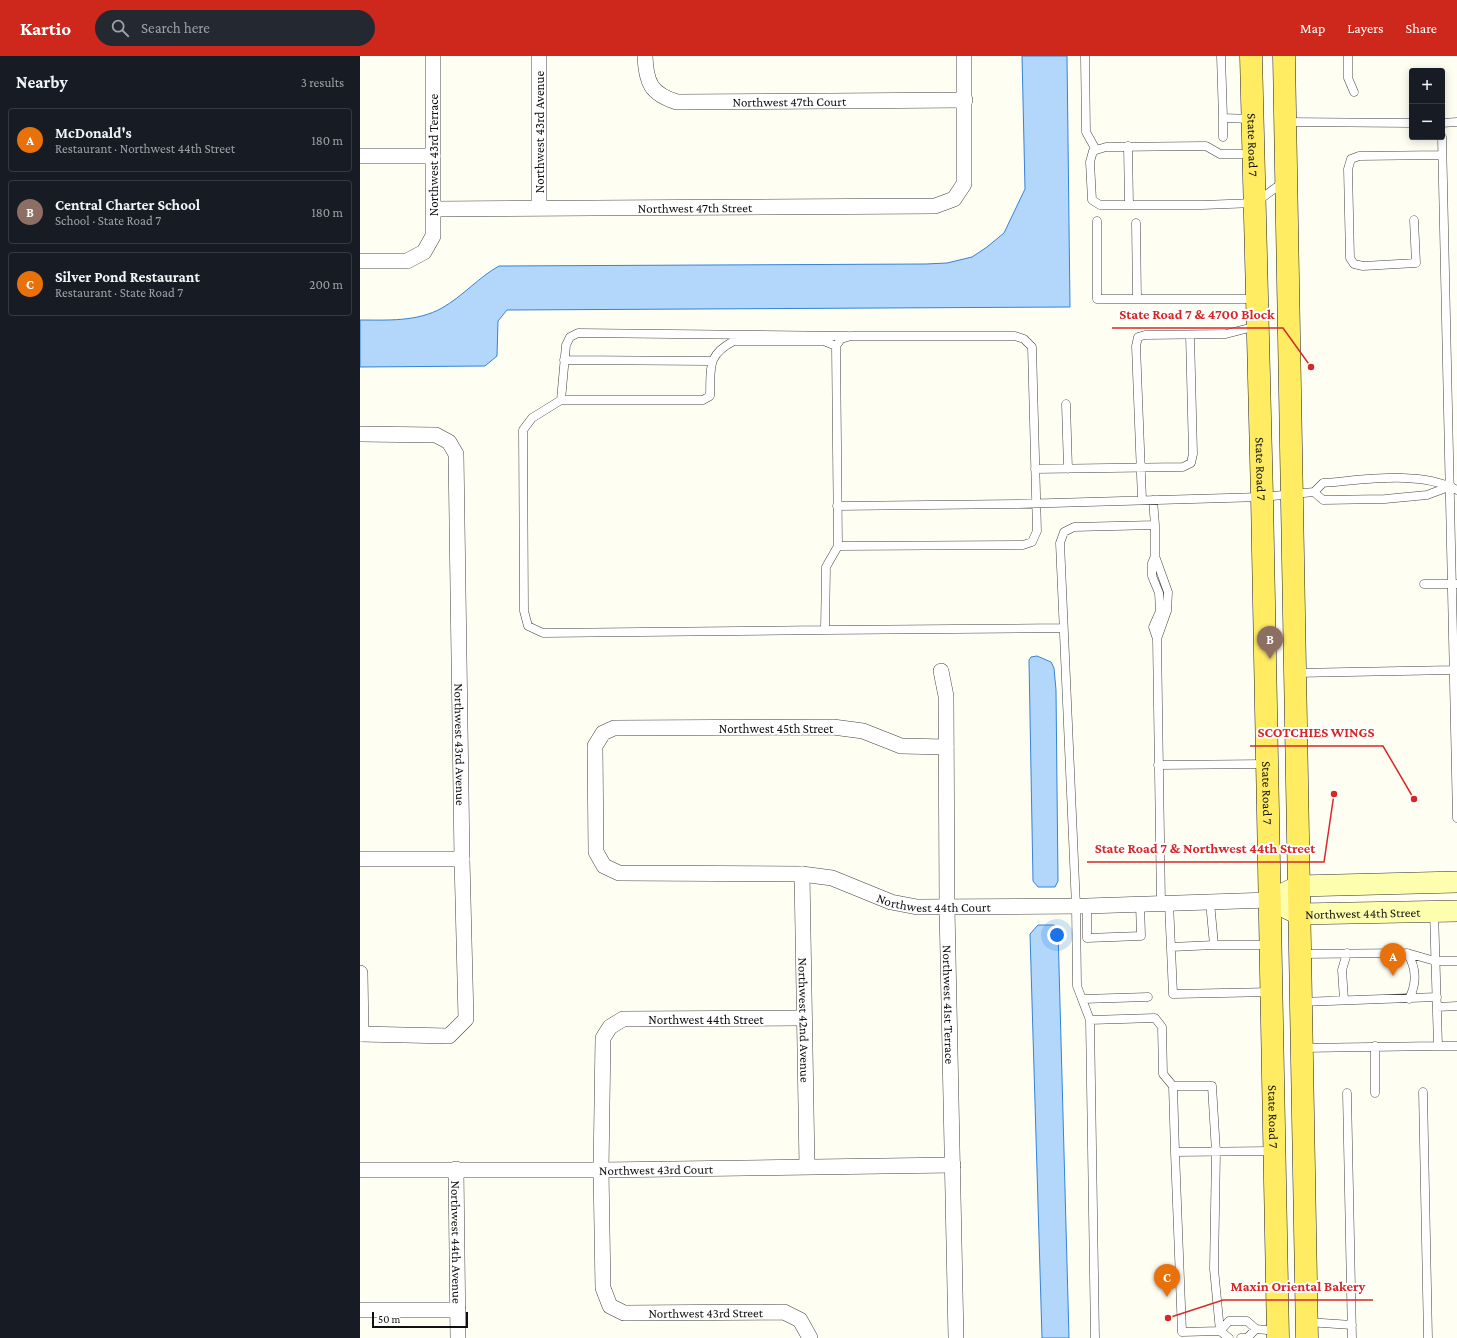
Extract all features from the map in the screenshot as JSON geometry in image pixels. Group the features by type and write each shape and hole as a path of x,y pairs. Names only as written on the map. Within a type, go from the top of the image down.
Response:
{"main road":[{"name":"State Road 7","path":"1251,56 1268,764 1276,1211 1281,1336"},
{"path":"1284,56 1307,1330"},
{"path":"1276,1211 1288,1290 1307,1330"}],"street":[{"name":"Northwest 43rd Terrace","path":"360,261 407,261 424,252 433,236 433,56"},
{"name":"Northwest 43rd Avenue","path":"539,56 539,207"},
{"name":"Northwest 47th Court","path":"645,56 645,73 653,89 662,98 677,102 965,100"},
{"path":"964,56 965,100"},
{"name":"Northwest 47th Street","path":"434,209 539,207 934,206 954,199 964,184 965,100"},
{"path":"360,156 433,156"},
{"name":"Northwest 43rd Avenue","path":"360,434 432,435 443,438 453,446 456,461 466,1019 449,1036 361,1034"},
{"name":"Northwest 41st Terrace","path":"941,672 946,696 948,908 956,1338"},
{"name":"Northwest 45th Street","path":"604,866 596,852 595,746 604,733 614,728 833,727 863,731 901,746 946,747"},
{"path":"360,859 462,859"},
{"name":"Northwest 44th Court","path":"604,866 619,873 802,874 832,878 891,902 917,907 1081,906 1270,900"},
{"name":"Northwest 42nd Avenue","path":"802,874 807,1166"},
{"path":"1270,900 1299,886 1457,882"},
{"name":"Northwest 44th Street","path":"1270,900 1299,914 1457,911"},
{"path":"360,973 361,1034"},
{"name":"Northwest 44th Street","path":"601,1170 603,1038 610,1028 623,1019 804,1018"},
{"name":"Northwest 43rd Court","path":"360,1170 601,1170 953,1165"},
{"name":"Northwest 44th Avenue","path":"456,1169 458,1338"},
{"name":"Northwest 43rd Street","path":"601,1170 602,1288 610,1306 624,1313 784,1312 800,1320 810,1338"},
{"path":"360,1310 458,1310"}],"lane":[{"path":"1085,56 1086,132 1096,150"},
{"path":"1221,56 1223,137"},
{"path":"1348,56 1348,78 1354,92"},
{"path":"1223,118 1252,119"},
{"path":"1285,122 1409,123"},
{"path":"1445,123 1457,122"},
{"path":"1442,140 1455,487 1454,670 1457,818"},
{"path":"1253,154 1220,154 1206,146 1106,146 1093,151 1090,162 1092,200 1100,205 1255,203 1278,186 1285,174"},
{"path":"1128,146 1129,205"},
{"path":"1414,220 1416,263 1364,266 1354,264 1350,258 1348,169 1351,159 1359,156 1442,156"},
{"path":"1097,221 1097,299 1257,299"},
{"path":"1136,223 1137,299"},
{"path":"1142,500 1136,346 1138,337 1145,335 1226,334 1258,326"},
{"path":"561,400 566,345 570,337 578,333 1014,336 1024,339 1032,347 1037,530 1032,542 1023,545 838,546"},
{"path":"1035,469 1183,467 1191,463 1193,454 1190,335"},
{"path":"826,630 826,567 838,546 836,346 842,339 850,336"},
{"path":"836,346 824,342 734,342 723,347 711,361 710,396 702,400 561,400 532,418 523,430 524,611 528,626 543,633 1063,628"},
{"path":"564,360 711,361"},
{"path":"1066,404 1068,469"},
{"path":"837,506 1036,503 1262,497 1314,492 1323,483 1422,478 1455,487"},
{"path":"1314,492 1323,500 1385,499 1427,495 1455,487"},
{"path":"1153,500 1155,556 1168,592 1167,611 1156,639 1158,765 1165,904 1171,947 1174,994 1272,992"},
{"path":"1095,1338 1090,1020 1077,986 1081,906 1063,628 1060,543 1064,532 1074,527 1155,525"},
{"path":"1424,584 1455,584"},
{"path":"1294,673 1454,670"},
{"path":"1158,765 1268,764"},
{"path":"1210,902 1214,945"},
{"path":"1081,906 1087,938 1142,936 1140,904"},
{"path":"1434,911 1438,1046"},
{"path":"1171,947 1271,945"},
{"path":"1407,952 1412,962 1415,978 1414,989 1409,999"},
{"path":"1300,954 1407,952 1435,962 1457,961"},
{"path":"1344,1000 1342,970 1348,953"},
{"path":"1082,999 1148,997"},
{"path":"1300,1002 1436,997"},
{"path":"1437,1006 1457,1006"},
{"path":"1090,1020 1155,1018 1162,1027 1163,1074 1173,1086 1182,1335 1220,1335 1229,1338"},
{"path":"1375,1046 1375,1093"},
{"path":"1301,1048 1457,1046"},
{"path":"1173,1086 1212,1086 1216,1152 1214,1269 1220,1335"},
{"path":"1423,1092 1428,1338"},
{"path":"1348,1093 1352,1338"},
{"path":"1175,1152 1275,1151"},
{"path":"1220,1335 1229,1321 1247,1321 1256,1329 1281,1336"},
{"path":"1307,1330 1352,1324"},
{"path":"1241,1338 1247,1338 1256,1329"}],"water":[{"path":"1022,56 1067,56 1070,307 507,310 498,321 497,356 485,366 360,367 360,320 402,319 432,313 450,303 499,266 926,264 947,263 972,257 1004,233 1025,189"},
{"path":"1037,656 1051,662 1054,668 1056,690 1058,881 1055,887 1038,887 1033,881 1029,660 1031,657"},
{"path":"1038,925 1054,925 1058,929 1069,1338 1042,1338 1030,934"}],"place":[{"name":"State Road 7 & 4700 Block","path":"1311,367"},
{"name":"Central Charter School","path":"1270,659"},
{"name":"State Road 7 & Northwest 44th Street","path":"1334,794"},
{"name":"SCOTCHIES WINGS","path":"1414,799"},
{"name":"McDonald's","path":"1393,976"},
{"name":"Silver Pond Restaurant","path":"1167,1297"},
{"name":"Maxin Oriental Bakery","path":"1168,1318"}]}
